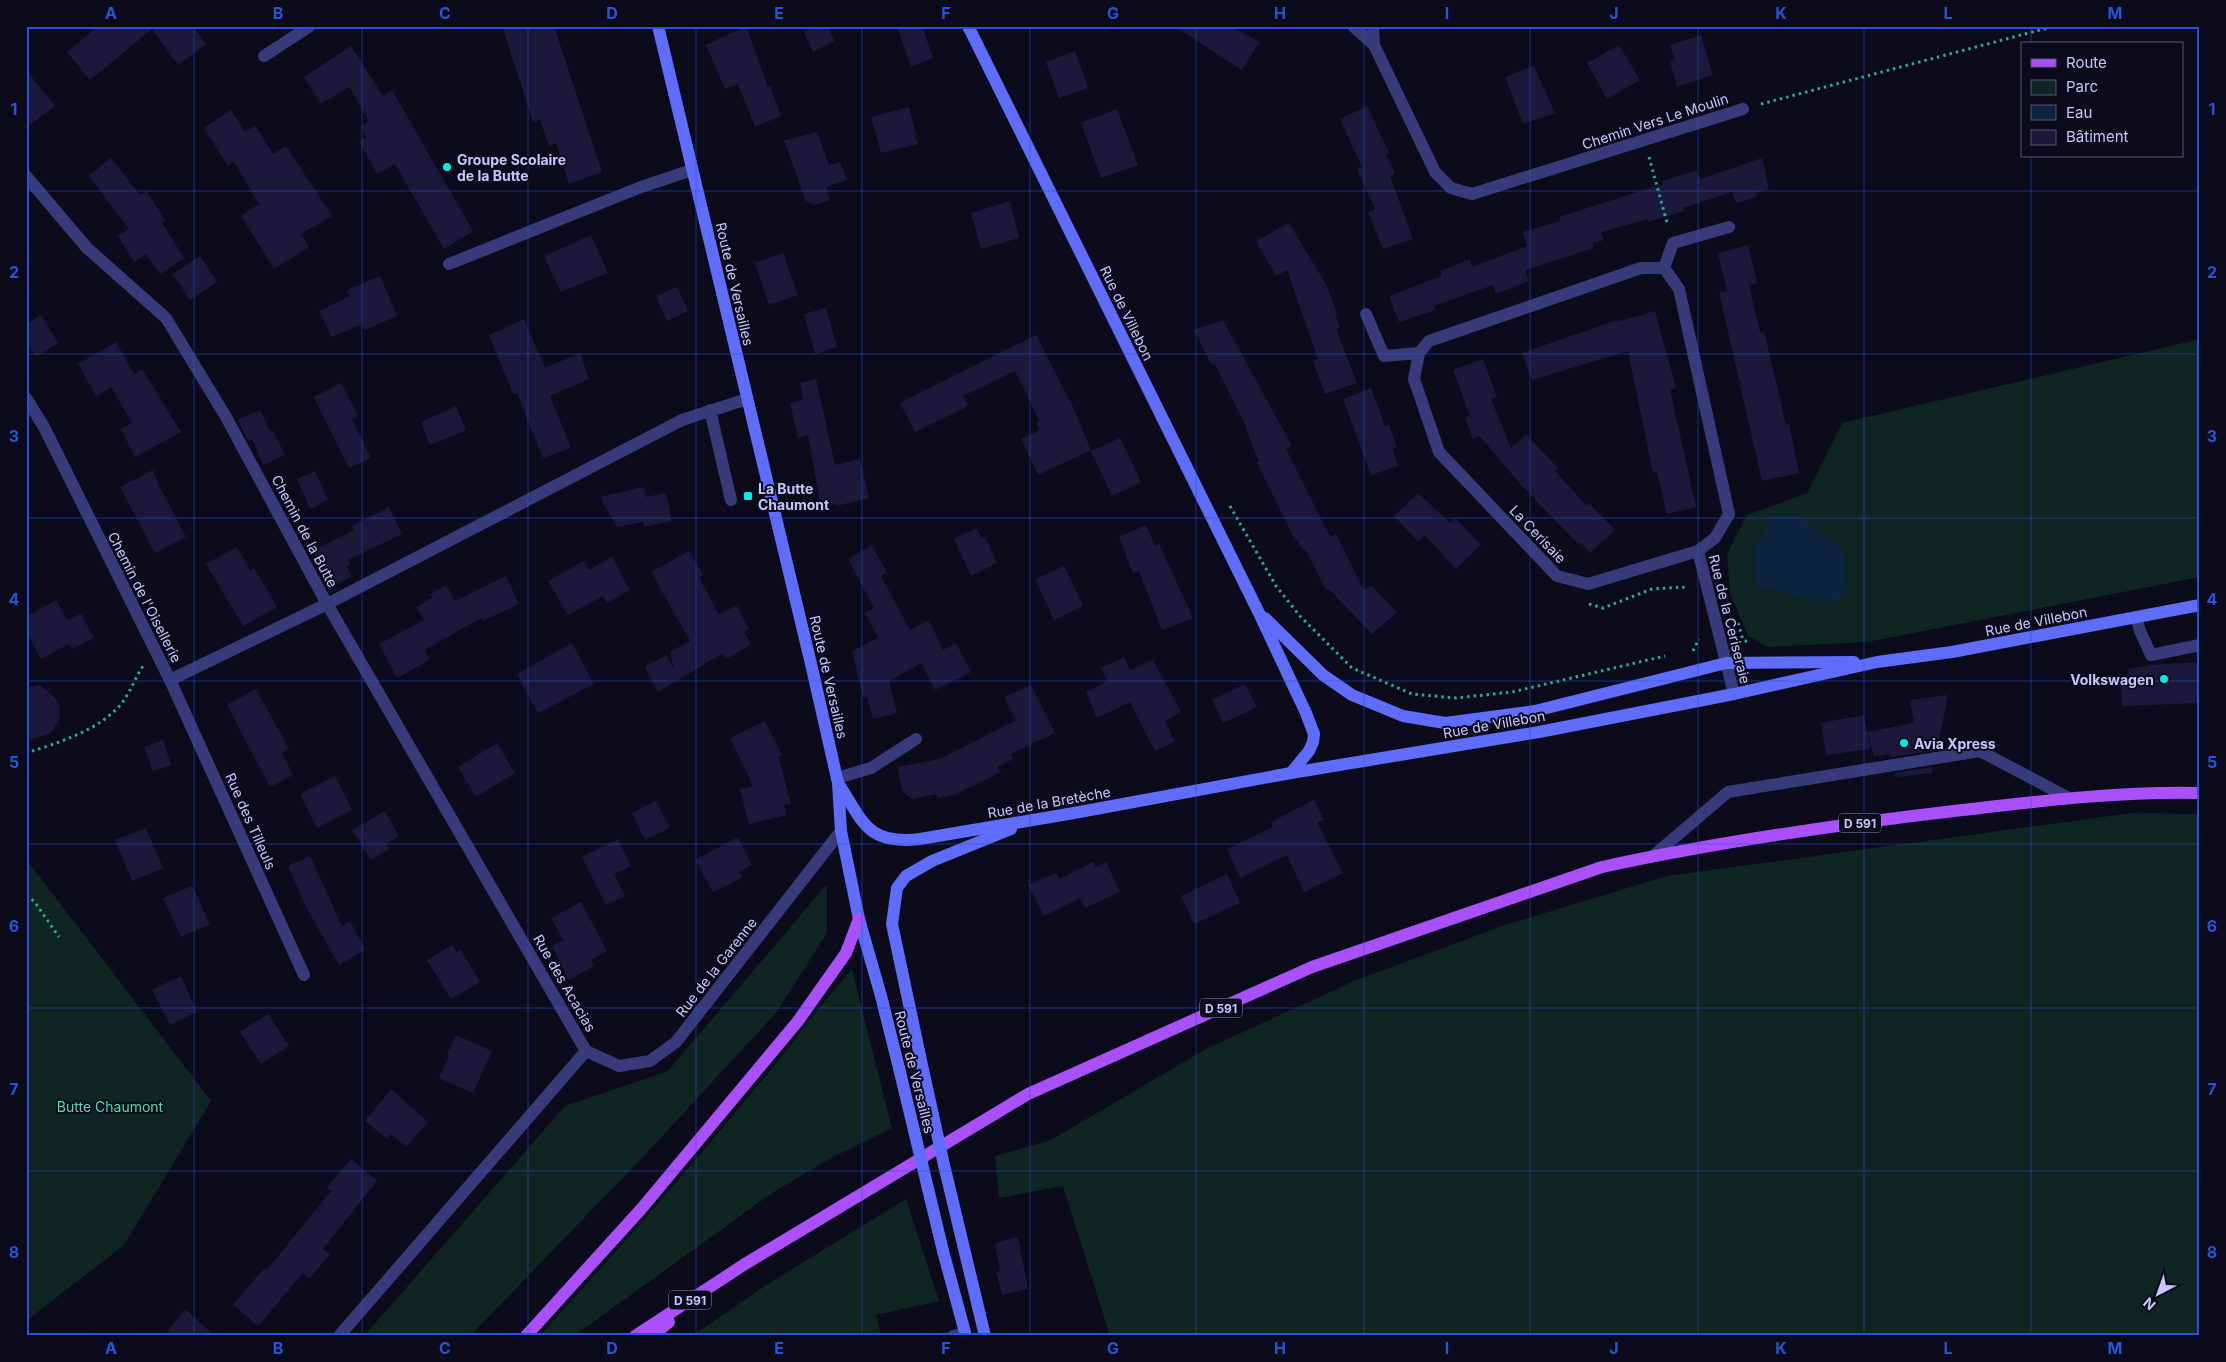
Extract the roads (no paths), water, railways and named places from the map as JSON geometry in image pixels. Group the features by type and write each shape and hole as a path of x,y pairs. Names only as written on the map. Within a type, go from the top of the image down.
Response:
{"main road":[{"name":"Route de Versailles","path":"658,26 838,781 841,831 859,919 899,1068 961,1335"},
{"name":"Rue de Villebon","path":"968,26 1259,613 1306,713 1314,734 1309,751 1290,773"},
{"name":"Rue de Villebon","path":"1290,773 1539,732 1734,694 1877,662 1952,652 2200,605"},
{"name":"Rue de Villebon","path":"1259,613 1323,675 1352,695 1403,716 1445,723 1535,710 1726,663 1877,662"},
{"name":"Rue de la Bretèche","path":"838,781 866,826 880,837 900,841 1032,821 1290,773"},
{"name":"D 591","path":"634,1336 745,1264 1028,1094 1312,967 1602,867 1652,856 1881,819 2069,798 2174,792 2200,793"},
{"path":"985,1336 944,1165 892,924 897,888 906,876 932,861 1032,821"},
{"path":"526,1336 642,1208 798,1021 846,953 859,919"},
{"name":"D 591","path":"652,1336 745,1264"}],"street":[{"path":"264,56 310,26"},
{"name":"Chemin Vers Le Moulin","path":"1353,26 1374,45 1435,172 1451,188 1472,194 1743,109"},
{"path":"1373,26 1374,45"},
{"path":"449,264 641,187 692,170"},
{"name":"Chemin de la Butte","path":"26,176 86,248 166,318 226,417 328,604 682,420 746,399"},
{"path":"1366,314 1384,356 1419,353 1429,341 1439,337 1641,268 1664,268 1673,243 1729,227"},
{"name":"La Cerisaie","path":"1419,353 1414,379 1439,452 1557,576 1588,584 1698,551 1715,538 1729,514 1679,289 1664,268"},
{"name":"Chemin de l'Oisellerie","path":"26,398 44,427 170,680 328,604"},
{"path":"710,410 731,500"},
{"name":"Rue de la Ceriseraie","path":"1698,551 1734,694"},
{"name":"Rue des Acacias","path":"328,604 586,1050 339,1336"},
{"path":"2136,617 2150,655 2200,645"},
{"name":"Rue des Tilleuls","path":"170,680 304,975"},
{"path":"838,781 871,768 916,739"},
{"path":"1652,856 1728,792 1980,751 2069,798"},
{"name":"Rue de la Garenne","path":"586,1050 619,1066 650,1061 676,1042 841,831"}],"water":[{"path":"1772,516 1799,516 1844,551 1847,591 1835,602 1803,599 1756,585 1754,549"}],"place":[{"name":"Groupe Scolaire de la Butte","path":"447,167"},
{"name":"La Butte Chaumont","path":"748,496"},
{"name":"Volkswagen","path":"2164,679"},
{"name":"Avia Xpress","path":"1904,743"}],"park label":[{"name":"Butte Chaumont","path":"110,1106"}]}
